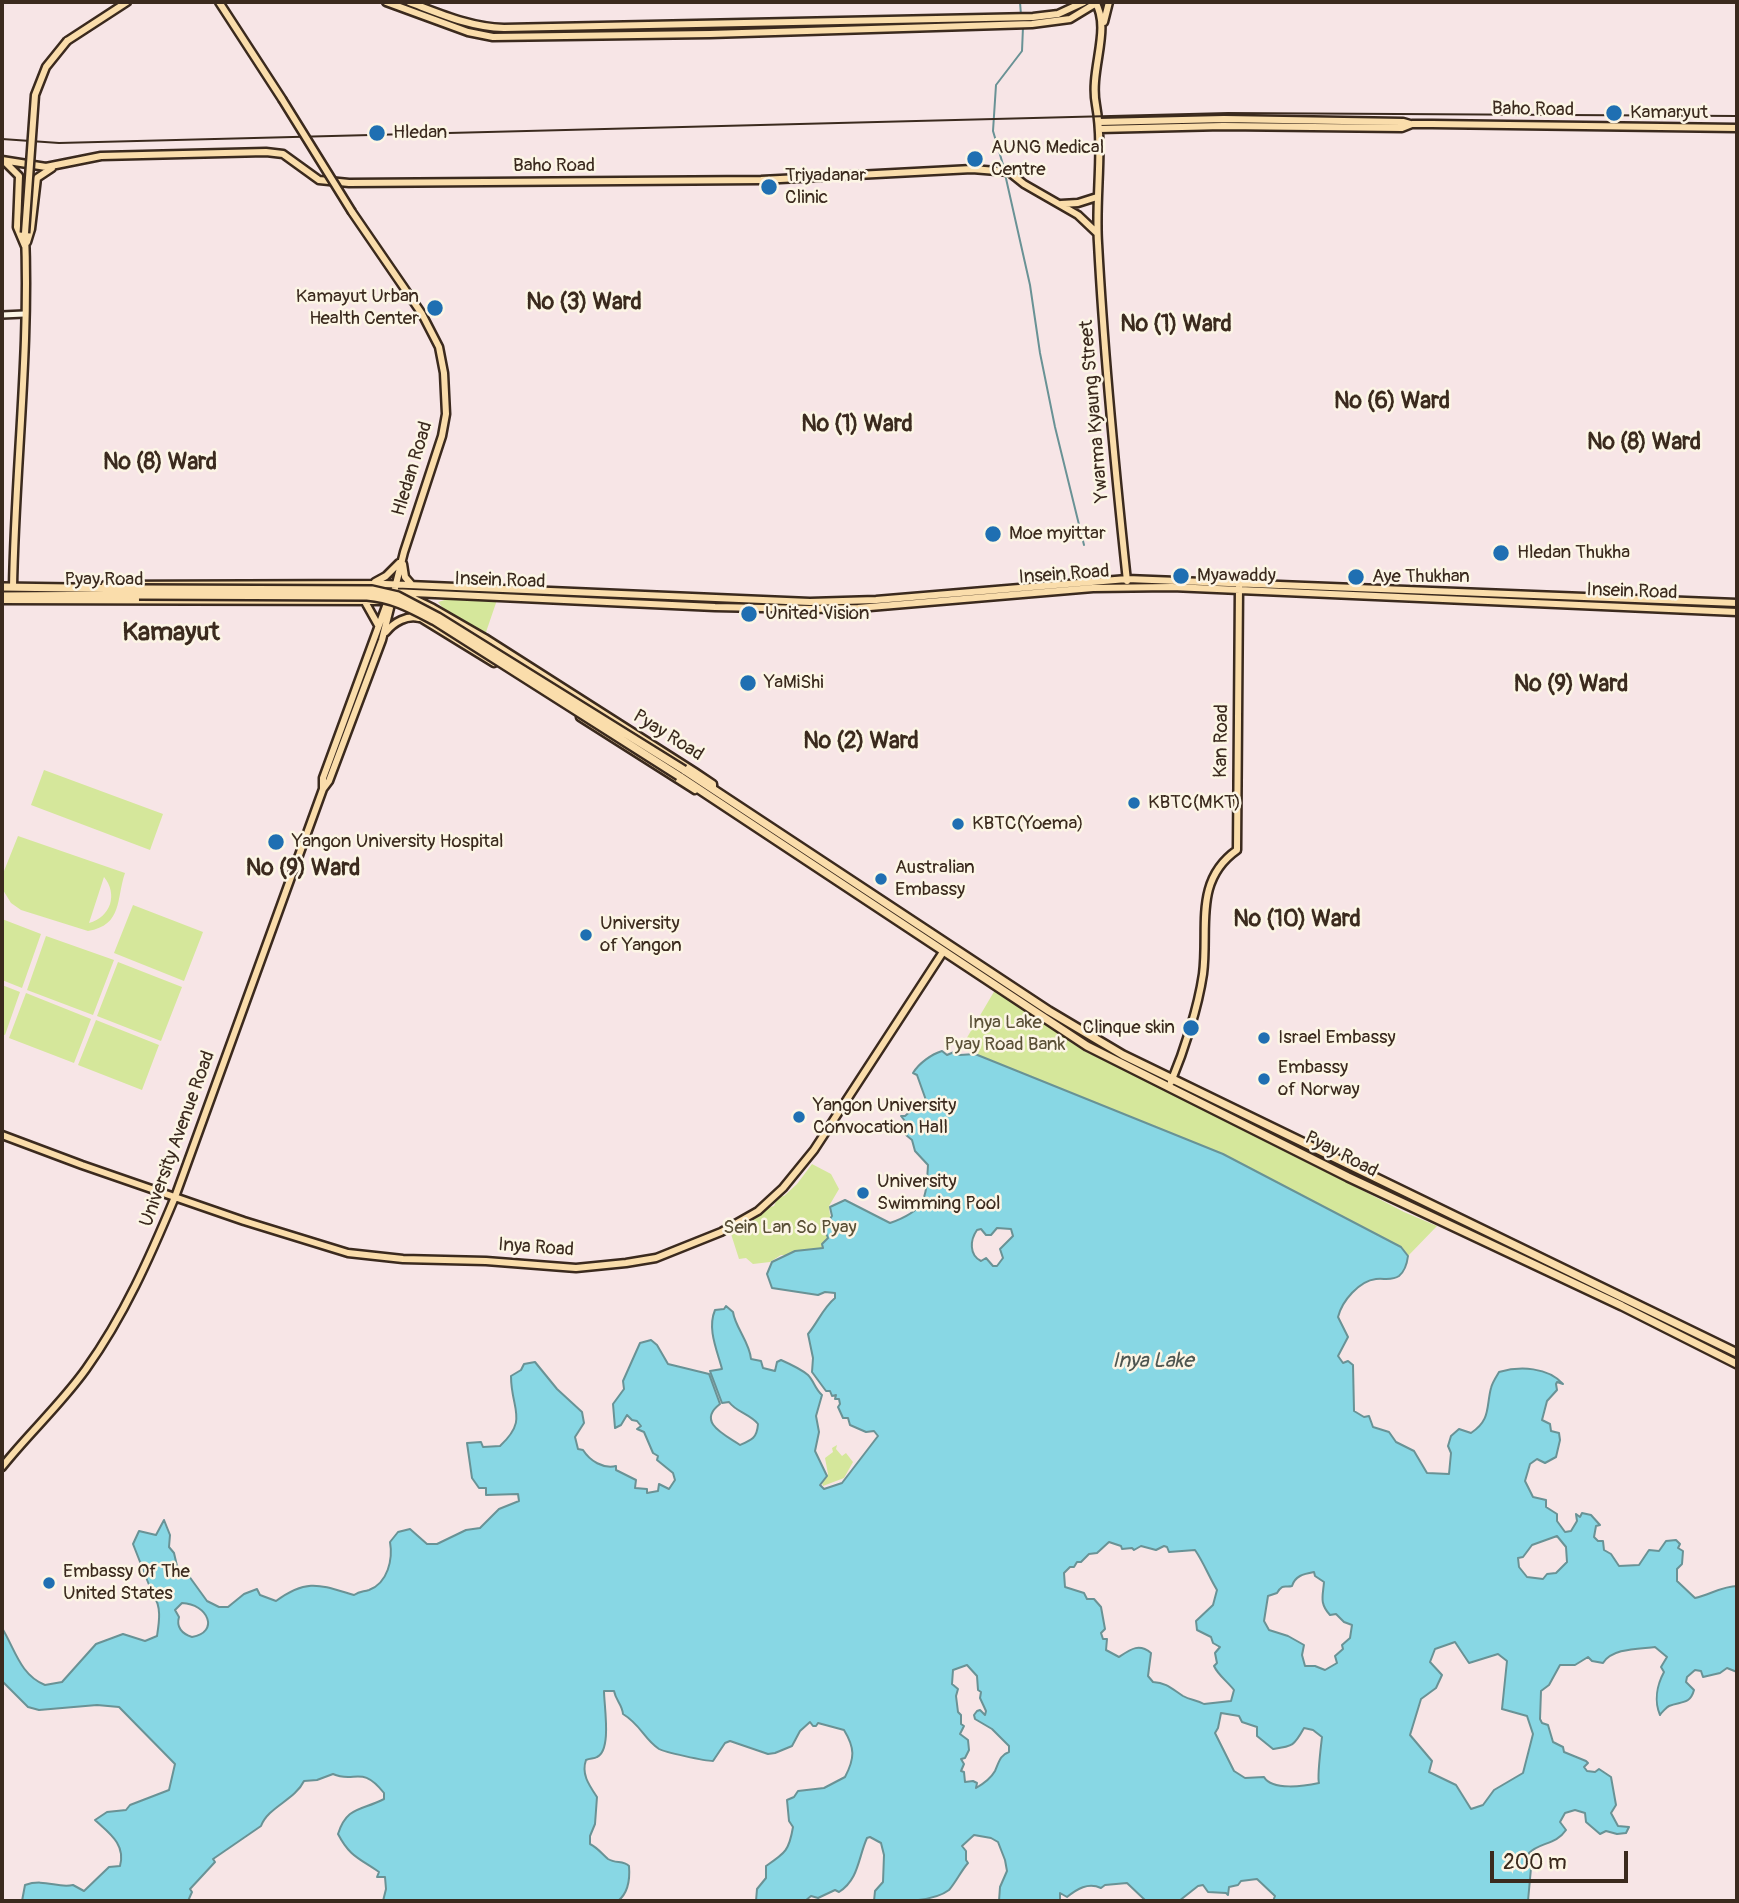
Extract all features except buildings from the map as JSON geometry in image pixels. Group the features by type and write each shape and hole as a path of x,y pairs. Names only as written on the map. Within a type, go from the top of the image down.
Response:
{"highway":[{"path":"2,587 13,587"},
{"name":"Pyay Road","path":"13,587 382,591 419,605 713,788 1092,1038 1625,1298 1736,1359"},
{"name":"Pyay Road","path":"2,598 139,595 384,598 407,606 702,790 1087,1046 1357,1181 1736,1359"},
{"path":"1029,1009 1034,1001"},
{"path":"1156,1082 1161,1073"},
{"path":"1357,1181 1362,1172"},
{"path":"1459,1230 1464,1221"},
{"path":"1475,1237 1479,1228"},
{"path":"1622,1306 1625,1298"}],"main road":[{"name":"Hledan Road","path":"219,2 352,212 422,314 439,347 444,373 446,414 442,436 395,588"},
{"path":"386,2 468,32 493,37 758,33 1017,20"},
{"path":"409,10 410,2 481,27 504,29 1033,21 1070,19 1097,2 1103,27"},
{"path":"1033,21 1058,14 1084,2"},
{"name":"Ywarma Kyaung Street","path":"1109,2 1093,81 1099,125 1097,233 1108,388 1127,583"},
{"path":"13,587 25,233 35,95 46,66 67,41 125,3"},
{"path":"1088,9 1097,15 1103,27"},
{"path":"442,23 444,15"},
{"name":"Baho Road","path":"1099,125 1224,119 1737,128"},
{"name":"Baho Road","path":"1099,125 1402,128 1412,124"},
{"name":"Baho Road","path":"3,160 46,167 101,156 266,152 282,154 319,180 349,183 761,180 972,169 999,170 1009,173 1078,215 1097,233"},
{"path":"3,160 19,176 17,227 26,247"},
{"path":"26,247 31,229 37,178 61,163"},
{"path":"1058,204 1078,203 1097,197"},
{"path":"365,584 386,576 395,568 404,552"},
{"path":"404,552 404,573 413,586"},
{"name":"Insein Road","path":"395,588 435,595 811,609 858,608 1127,583 1172,587 1239,585"},
{"name":"Insein Road","path":"395,588 413,586 810,602 1127,583 1239,585 1700,606 1737,612"},
{"name":"Pyay Road","path":"59,589 65,586 365,584 395,588 474,631 695,772 713,784 713,788"},
{"name":"Kan Road","path":"1168,1088 1203,974 1205,903 1210,885 1218,867 1237,850 1239,585"},
{"name":"Pyay Road","path":"363,600 395,588"},
{"name":"University Avenue Road","path":"323,789 323,778 395,588"},
{"path":"433,608 435,595"},
{"name":"Pyay Road","path":"2,598 389,602 424,620 552,698 676,780 696,790 702,790"},
{"path":"363,600 379,626"},
{"name":"University Avenue Road","path":"2,1466 85,1371 138,1281 175,1197 323,789 329,781 382,640 389,602"},
{"name":"Insein Road","path":"1700,606 1737,603"},
{"path":"382,640 388,629 401,620 413,617 424,620"},
{"path":"467,646 474,631"},
{"path":"938,938 943,952 957,950"},
{"name":"Inya Road","path":"2,1135 82,1166 348,1253 576,1268 626,1264 668,1254 721,1232 758,1211 794,1176 814,1150 943,952"},
{"path":"166,1217 179,1205 193,1203"}],"street":[{"path":"2,315 24,314"}],"green space":[{"path":"448,599 497,600 485,635 447,613 438,602"},
{"path":"44,770 163,814 150,850 31,805"},
{"path":"18,836 125,873 113,917 99,928 88,931 21,910 11,903 3,890 2,876","holes":["104,877 111,891 110,904 103,916 89,923"]},
{"path":"133,905 203,932 184,981 114,953"},
{"path":"2,919 41,934 22,988 2,980"},
{"path":"46,936 114,960 93,1015 27,990"},
{"path":"118,962 182,987 161,1041 97,1016"},
{"path":"2,985 20,992 5,1035 2,1034"},
{"name":"Inya Lake Pyay Road Bank","path":"995,990 1084,1051 1224,1118 1404,1212 1437,1226 1408,1256 1401,1247 1223,1154 975,1054 965,1041"},
{"path":"26,993 91,1019 74,1063 9,1038"},
{"path":"96,1020 159,1045 142,1090 78,1065"},
{"name":"Sein Lan So Pyay","path":"812,1164 831,1174 839,1189 829,1206 830,1216 834,1218 847,1264 796,1255 781,1255 770,1262 753,1264 746,1258 739,1259 731,1234 735,1232 737,1223 756,1217 760,1210 774,1206 778,1197 784,1196 797,1184"},
{"path":"837,1445 836,1449 842,1456 846,1453 853,1462 844,1478 823,1486 828,1474 825,1458"}],"water":[{"name":"Inya Lake","path":"942,1051 947,1055 954,1052 960,1055 975,1054 1223,1154 1401,1247 1408,1256 1399,1276 1363,1284 1343,1305 1338,1317 1348,1337 1338,1356 1343,1363 1348,1361 1353,1365 1354,1411 1364,1417 1369,1416 1373,1427 1389,1432 1396,1442 1414,1451 1427,1473 1449,1474 1451,1453 1448,1446 1451,1436 1459,1429 1471,1433 1482,1423 1487,1413 1492,1386 1499,1372 1533,1369 1550,1374 1563,1384 1557,1382 1557,1390 1547,1401 1542,1420 1550,1424 1551,1431 1559,1433 1556,1457 1545,1463 1537,1459 1530,1464 1525,1481 1533,1497 1546,1500 1546,1507 1557,1514 1557,1521 1565,1532 1571,1531 1577,1521 1576,1514 1580,1517 1582,1513 1591,1515 1600,1525 1596,1526 1594,1537 1603,1541 1604,1550 1611,1554 1619,1566 1639,1565 1649,1550 1659,1551 1666,1541 1676,1540 1680,1544 1678,1548 1683,1551 1682,1564 1677,1569 1677,1581 1695,1598 1737,1586 1737,1672 1727,1668 1720,1673 1703,1677 1701,1671 1695,1670 1687,1677 1686,1682 1694,1690 1690,1698 1669,1706 1660,1715 1657,1693 1664,1672 1661,1667 1667,1657 1655,1647 1619,1652 1603,1663 1592,1661 1588,1657 1575,1665 1560,1665 1549,1685 1541,1691 1540,1719 1548,1725 1553,1742 1563,1747 1564,1752 1586,1761 1588,1763 1584,1767 1587,1771 1595,1772 1599,1769 1611,1777 1616,1805 1611,1813 1618,1826 1629,1827 1626,1833 1606,1831 1600,1834 1586,1822 1585,1813 1575,1810 1565,1813 1560,1822 1566,1830 1562,1835 1529,1853 1531,1868 1528,1901 1273,1901 1275,1896 1257,1879 1241,1881 1238,1885 1229,1887 1228,1895 1208,1892 1203,1885 1198,1886 1179,1901 1146,1901 1127,1883 1105,1885 1101,1888 1087,1886 1067,1897 1060,1893 1060,1901 999,1901 1000,1887 1007,1871 1005,1860 998,1842 974,1835 962,1846 966,1851 968,1863 949,1890 933,1897 874,1901 875,1891 883,1882 884,1855 881,1843 870,1837 867,1838 851,1881 839,1892 835,1890 818,1898 811,1896 805,1901 756,1901 757,1889 766,1878 766,1866 782,1854 790,1841 793,1827 789,1821 787,1800 794,1797 798,1791 824,1788 845,1777 851,1764 852,1753 844,1730 818,1723 813,1726 810,1722 800,1731 792,1746 775,1753 768,1754 730,1741 725,1743 713,1761 702,1760 659,1749 623,1714 614,1691 604,1691 604,1746 597,1757 586,1760 584,1770 597,1797 590,1844 608,1859 629,1866 628,1885 618,1901 383,1901 385,1877 377,1877 379,1872 351,1852 338,1834 350,1814 384,1799 384,1793 364,1777 333,1774 304,1781 300,1788 264,1819 261,1826 213,1859 215,1862 190,1889 192,1892 188,1901 22,1901 25,1885 73,1885 84,1891 109,1867 120,1866 121,1851 118,1845 111,1834 95,1820 107,1812 126,1810 130,1805 169,1790 175,1764 119,1707 97,1705 39,1710 28,1707 2,1681 2,1628 24,1668 45,1685 62,1682 96,1644 123,1634 145,1641 157,1636 158,1604 133,1544 139,1531 156,1535 164,1520 170,1535 169,1547 174,1553 177,1566 186,1572 207,1601 219,1607 228,1607 244,1594 257,1589 260,1595 276,1601 305,1586 323,1586 354,1595 369,1590 381,1582 388,1570 390,1542 398,1532 410,1529 427,1544 437,1544 466,1530 480,1528 499,1509 519,1501 518,1494 486,1495 486,1488 479,1488 472,1478 467,1443 481,1442 483,1447 500,1446 509,1437 516,1421 511,1376 521,1370 524,1364 535,1362 557,1389 582,1412 584,1423 575,1437 578,1449 583,1450 597,1463 616,1466 616,1470 636,1480 635,1488 647,1489 647,1493 658,1491 659,1484 669,1489 675,1480 673,1473 657,1460 658,1456 653,1453 644,1432 637,1429 641,1426 637,1421 627,1415 621,1425 615,1428 613,1404 624,1389 623,1381 640,1343 651,1340 668,1364 709,1374 720,1404 711,1417 715,1428 740,1445 753,1438 758,1424 729,1402 722,1403 710,1371 722,1369 712,1325 715,1310 724,1309 726,1306 733,1312 751,1359 761,1361 763,1368 775,1371 777,1362 781,1360 792,1365 808,1375 822,1395 816,1416 819,1432 815,1451 827,1476 820,1485 824,1489 842,1483 878,1436 874,1431 866,1432 850,1425 848,1418 843,1418 838,1407 839,1399 826,1391 812,1372 813,1358 808,1334 835,1298 835,1293 825,1292 818,1295 772,1288 767,1274 772,1262 795,1251 823,1248 822,1244 828,1238 824,1228 832,1216 830,1207 845,1200 890,1223 911,1213 922,1202 928,1165 915,1151 912,1140 906,1135 908,1125 901,1116 913,1109 923,1109 927,1103 917,1075 913,1073 922,1062","holes":["997,1228 1011,1229 1013,1236 1000,1249 1003,1258 997,1266 993,1266 986,1258 981,1261 974,1255 972,1243 977,1230 981,1229 986,1235 991,1235","1557,1536 1566,1547 1567,1562 1556,1573 1547,1574 1543,1579 1527,1577 1519,1567 1518,1558 1523,1557 1532,1545","1109,1542 1121,1546 1122,1549 1134,1550 1141,1546 1156,1550 1164,1546 1169,1552 1195,1550 1217,1590 1213,1605 1196,1621 1197,1630 1211,1637 1213,1643 1220,1647 1215,1653 1217,1663 1214,1666 1234,1690 1231,1701 1204,1704 1166,1685 1153,1682 1148,1676 1151,1653 1143,1648 1131,1650 1119,1657 1106,1650 1107,1639 1103,1639 1101,1633 1105,1629 1101,1607 1094,1599 1087,1599 1084,1593 1065,1587 1064,1573 1089,1554 1097,1553","1314,1572 1315,1576 1324,1582 1323,1603 1330,1615 1336,1614 1352,1625 1350,1638 1335,1656 1337,1663 1325,1670 1305,1666 1302,1655 1304,1645 1269,1630 1264,1621 1268,1596 1283,1587 1292,1586 1297,1578","182,1603 198,1608 207,1618 206,1630 192,1637 185,1634 178,1624 179,1617 175,1610","1455,1642 1469,1663 1498,1654 1507,1661 1502,1709 1527,1716 1533,1734 1523,1773 1494,1790 1483,1805 1471,1809 1456,1785 1429,1772 1432,1761 1410,1735 1421,1699 1436,1688 1442,1675 1430,1662 1435,1649","967,1665 977,1676 980,1698 986,1711 985,1715 980,1710 977,1711 975,1719 992,1729 1009,1746 1009,1752 1002,1757 993,1774 976,1788 977,1783 965,1782 964,1772 961,1771 964,1764 961,1759 965,1758 969,1750 968,1740 960,1734 964,1726 958,1712 958,1689 952,1684 953,1670","1221,1713 1239,1716 1242,1722 1257,1727 1257,1736 1273,1749 1292,1744 1304,1728 1313,1730 1322,1737 1319,1783 1281,1786 1264,1777 1245,1778 1234,1771 1215,1733"]}],"waterway":[{"path":"1020,2 1021,15"},
{"path":"1004,168 993,131 996,85 1022,51 1023,27"},
{"path":"1005,174 1030,285 1055,427 1084,545"}],"railway":[{"path":"2,139 59,143 1228,113 1737,116"}],"place":[{"name":"Kamaryut","path":"1614,113"},
{"name":"Hledan","path":"377,133"},
{"name":"AUNG Medical Centre","path":"975,159"},
{"name":"Triyadanar Clinic","path":"769,187"},
{"name":"Kamayut Urban Health Center","path":"435,308"},
{"name":"Moe myittar","path":"993,534"},
{"name":"Hledan Thukha","path":"1501,553"},
{"name":"Myawaddy","path":"1181,576"},
{"name":"Aye Thukhan","path":"1356,577"},
{"name":"United Vision","path":"749,614"},
{"name":"YaMiShi","path":"748,683"},
{"name":"KBTC(MKT)","path":"1134,803"},
{"name":"KBTC(Yoema)","path":"958,824"},
{"name":"Yangon University Hospital","path":"276,842"},
{"name":"Australian Embassy","path":"881,879"},
{"name":"University of Yangon","path":"586,935"},
{"name":"Clinque skin","path":"1191,1028"},
{"name":"Israel Embassy","path":"1264,1038"},
{"name":"Embassy of Norway","path":"1264,1079"},
{"name":"Yangon University Convocation Hall","path":"799,1117"},
{"name":"University Swimming Pool","path":"863,1193"},
{"name":"Embassy Of The United States","path":"49,1583"}],"district":[{"name":"No (3) Ward","path":"584,303"},
{"name":"No (1) Ward","path":"1176,325"},
{"name":"No (6) Ward","path":"1392,402"},
{"name":"No (1) Ward","path":"857,425"},
{"name":"No (8) Ward","path":"1644,443"},
{"name":"No (8) Ward","path":"160,463"},
{"name":"Kamayut","path":"171,633"},
{"name":"No (9) Ward","path":"1571,685"},
{"name":"No (2) Ward","path":"861,742"},
{"name":"No (9) Ward","path":"303,869"},
{"name":"No (10) Ward","path":"1297,920"}]}
